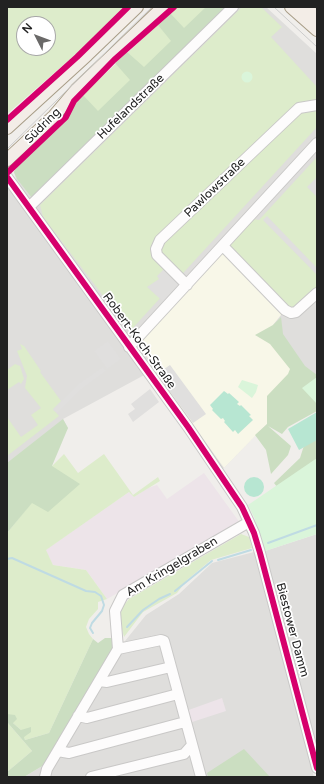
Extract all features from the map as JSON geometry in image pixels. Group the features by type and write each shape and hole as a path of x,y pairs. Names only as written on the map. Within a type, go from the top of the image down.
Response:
{"main road":[{"name":"Südring","path":"7,128 87,56 137,7"},
{"name":"Südring","path":"7,160 54,116 77,89 164,7"},
{"path":"292,7 317,30"},
{"path":"305,7 317,17"}],"street":[{"name":"Hufelandstraße","path":"29,207 233,7"},
{"name":"Pawlowstraße","path":"186,285 157,255 157,244 299,108 317,105"},
{"path":"130,347 317,143"},
{"name":"Robert-Koch-Straße","path":"7,176 230,488 249,522"},
{"path":"223,246 285,310 291,313 296,312 317,293"},
{"name":"Am Kringelgraben","path":"118,649 115,611 123,595 249,522"},
{"name":"Biestower Damm","path":"249,522 260,553 317,768"},
{"path":"45,777 47,769 118,649 161,640 164,641 166,646 185,722 201,777"},
{"path":"99,681 106,682 171,667"},
{"path":"78,716 87,718 178,694"},
{"path":"58,751 69,753 185,722"},
{"path":"91,777 184,754 192,746"}],"shaded area":[{"path":"177,7 266,7 317,54 317,377 302,388 219,473 148,373 63,419 68,428 7,533 7,186 16,179 14,172 19,164 65,121 75,102"},
{"path":"317,177 317,197 307,187"},
{"path":"267,216 317,268 317,275 263,220"},
{"path":"226,249 285,310 273,325 302,388 224,468 157,374 139,343"},
{"path":"167,266 187,285 168,306 147,287 159,279 157,276"},
{"path":"108,341 121,359 107,369 94,351"},
{"path":"170,365 206,414 193,423 157,374"},
{"path":"103,367 106,371 84,387 57,413 53,410 80,383"},
{"path":"150,389 159,402 133,422 128,414 135,409 131,404"},
{"path":"204,473 240,523 107,599 86,570 53,565 45,550 129,492 134,497 148,488 157,485 167,499"},
{"path":"317,534 317,747 265,551"},
{"path":"254,552 314,777 24,777 44,765 112,647 125,641 146,615 179,594 212,563"},
{"path":"222,698 226,711 186,724 183,712"}],"green space":[{"path":"7,7 125,7 76,54 7,114"},
{"path":"177,7 230,7 17,179 14,172 19,164 65,121 75,102"},
{"path":"206,7 230,7 32,198 17,179 14,172 19,164 65,121 75,102 82,94 98,111 130,80 115,63 127,52 144,67 171,41 158,25 170,13 184,28"},
{"path":"242,7 261,7 282,27 271,37 317,87 317,127 130,331 43,217 40,205"},
{"path":"247,71 251,73 253,77 251,81 247,83 243,81 241,77 243,73"},
{"path":"70,102 62,119 18,161 15,158"},
{"path":"317,157 317,288 296,308 288,309 230,249 231,243 253,219 259,220"},
{"path":"281,317 283,334 305,366 317,375 317,411 288,427 282,434 268,426 291,446 288,455 271,474 266,450 255,435 267,424 267,396 288,374 290,369 270,344 255,335 273,325"},
{"path":"20,344 24,346 41,371 40,372 61,401 53,409 59,416 7,456 7,417 21,437 38,425 31,415 41,408 25,388 27,376 17,351 22,349"},
{"path":"15,364 20,366 24,379 21,384 19,382 7,390 7,370"},
{"path":"317,377 317,404 302,388"},
{"path":"242,380 258,385 252,398 238,387"},
{"path":"224,391 228,394 229,393 239,402 237,404 240,406 241,405 251,415 249,416 253,420 238,434 235,430 233,432 224,422 225,421 223,418 221,419 212,410 213,409 210,405"},
{"path":"317,412 317,440 299,450 288,429"},
{"path":"63,419 68,428 52,466 80,484 48,512 32,503 7,533 7,463"},
{"path":"317,430 317,477 291,505 274,483 300,458 308,433"},
{"path":"64,454 78,473 104,454 133,495 158,477 160,481 134,497 129,492 46,550 53,565 86,570 107,599 98,602 98,609 89,619 86,627 93,639 49,733 25,740 21,730 13,723 7,714 7,533 32,502 52,466"},
{"path":"317,458 317,534 265,551 254,517 248,505"},
{"path":"254,477 261,480 264,487 261,494 254,497 247,494 244,487 247,480"},
{"path":"241,534 249,537 252,548 211,560 187,580 177,593 143,612 124,637 119,618 123,606 129,599"},
{"path":"105,638 113,638 114,646 44,765 24,777 7,777 7,772 32,751 7,722 7,714 15,715 17,719 13,723 21,730 31,727 31,732 24,737 25,740 49,733 93,639 98,643"},
{"path":"7,722 32,751 7,772"},
{"path":"244,749 270,777 208,777 207,773"}],"waterway":[{"path":"268,543 317,525"},
{"path":"218,560 251,550"},
{"path":"7,559 12,558 86,591 95,592 101,596 104,605 102,611 92,623 90,628 93,633"},
{"path":"175,591 212,561"},
{"path":"127,627 143,610 159,599 170,594"}],"tram line":[{"path":"7,149 152,7"},
{"path":"274,7 317,47"}],"cycle path":[{"path":"7,120 77,57 128,7"},
{"path":"7,173 66,117 74,101 114,60 174,7"},
{"path":"7,177 188,427 242,507 254,533 260,553 317,768"}]}
